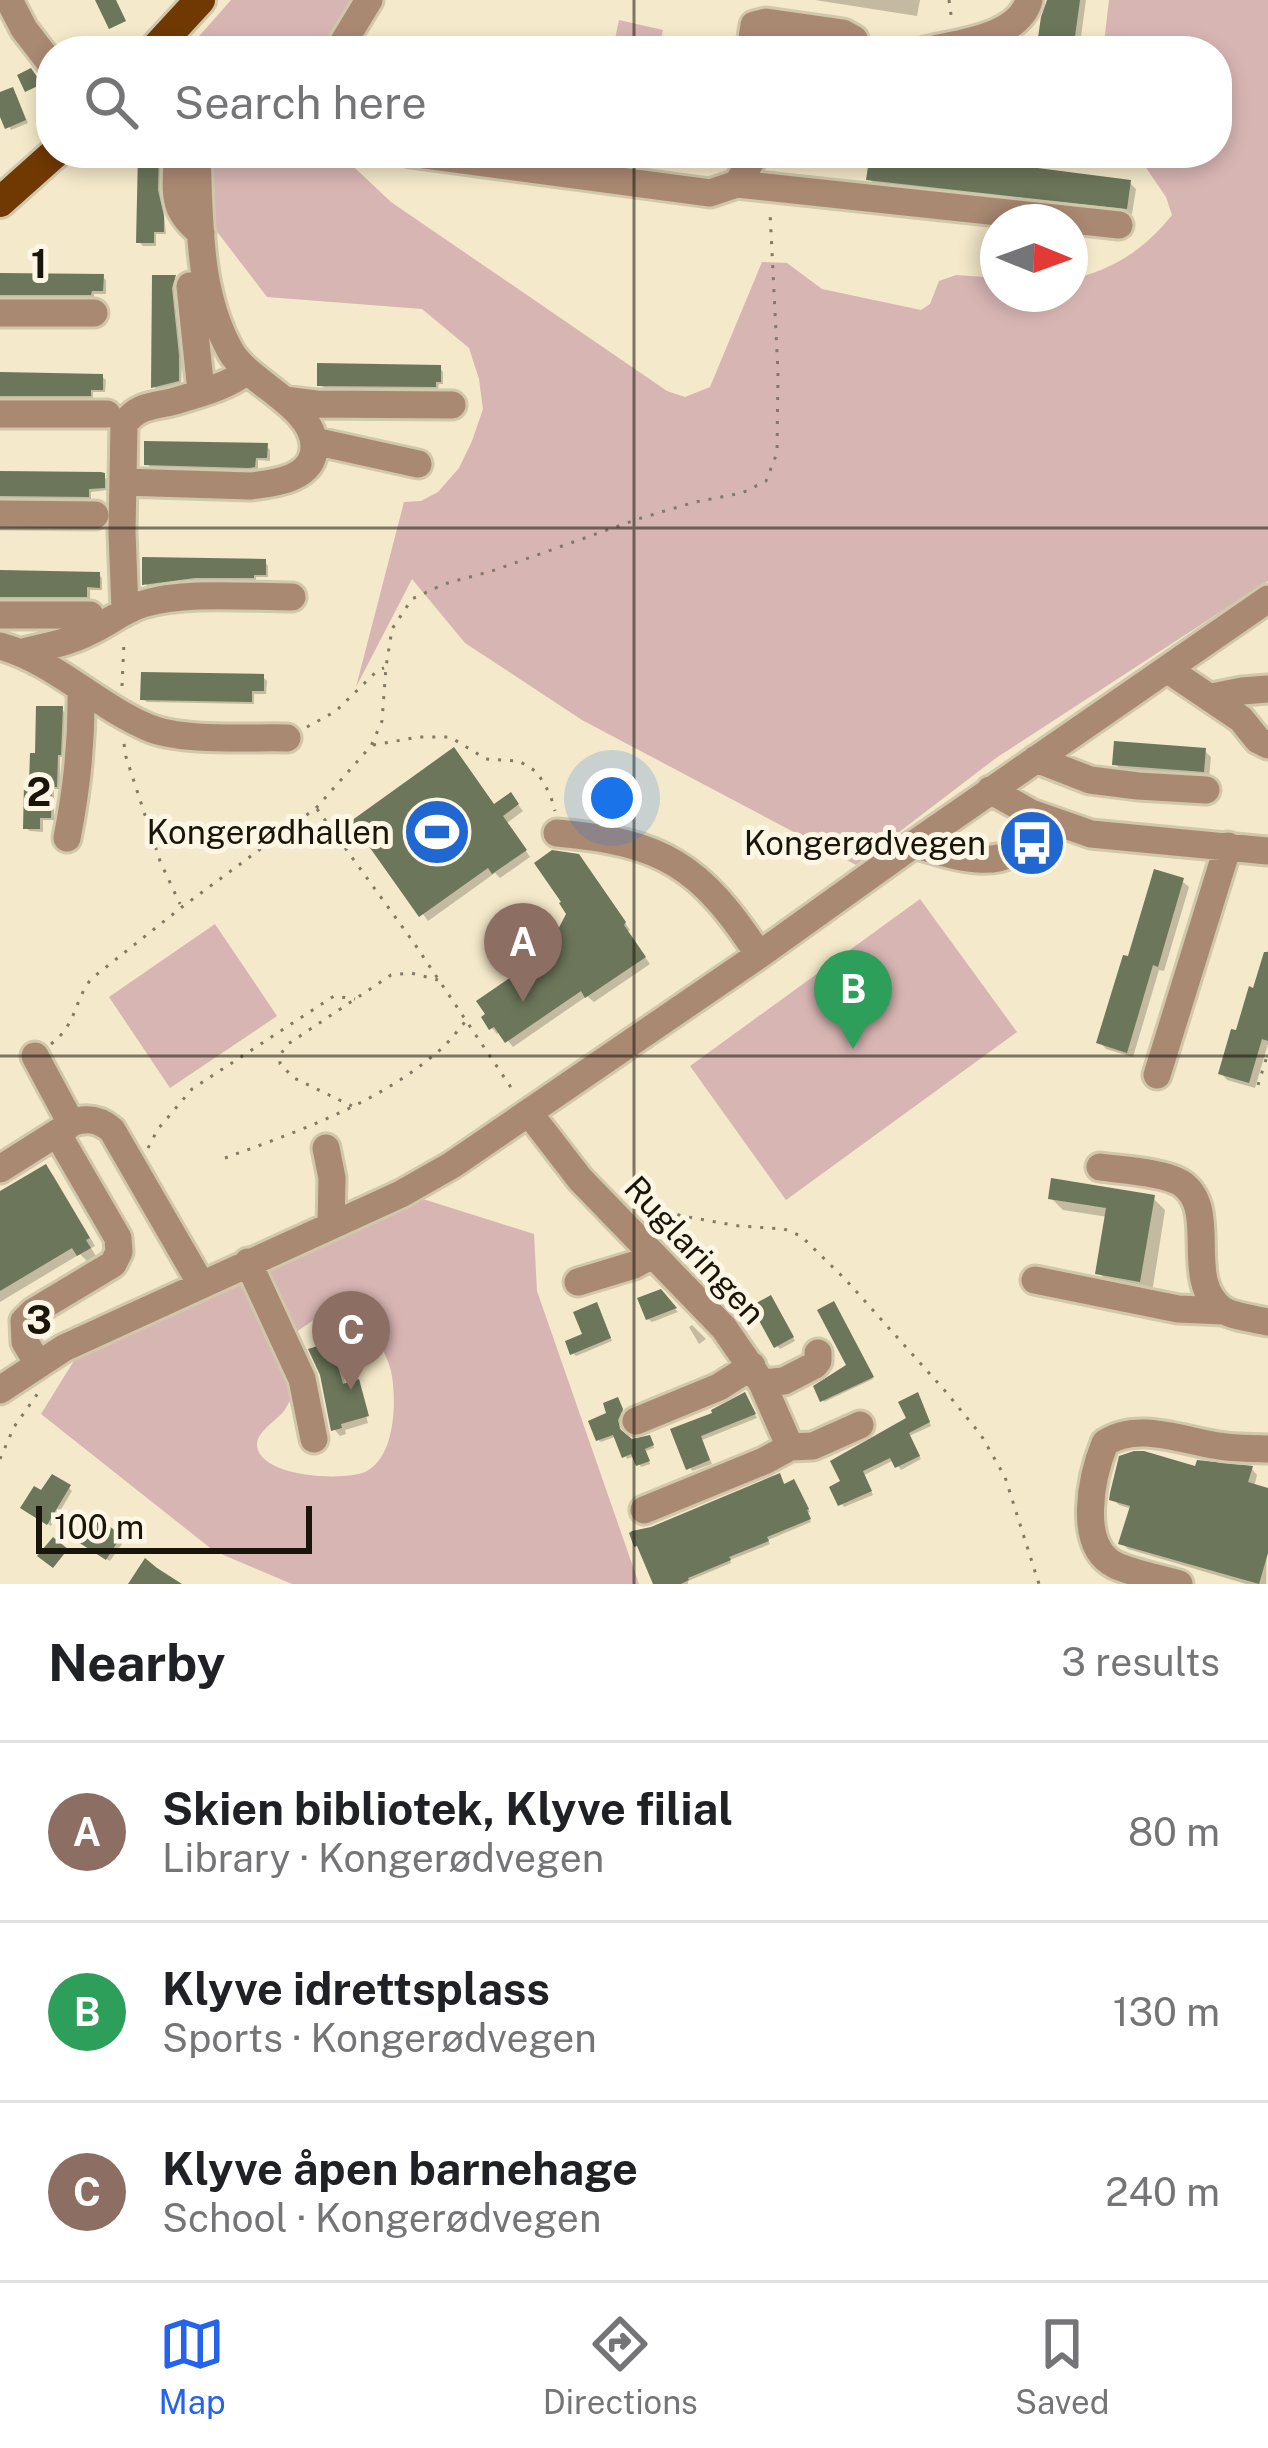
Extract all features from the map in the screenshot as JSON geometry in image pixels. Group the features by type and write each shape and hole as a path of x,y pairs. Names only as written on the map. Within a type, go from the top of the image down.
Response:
{"main road":[{"path":"169,36 200,0"},
{"path":"0,202 40,168"}],"street":[{"path":"9,0 36,45"},
{"path":"347,36 369,0"},
{"path":"981,36 1014,23 1026,11 1028,0"},
{"path":"752,36 754,25 766,22 848,36"},
{"path":"177,168 178,208 201,233"},
{"path":"123,482 250,486 287,480 309,464 314,452 304,417 234,357 213,315 205,276 198,168"},
{"path":"518,168 684,191 710,193 736,184 1119,225"},
{"path":"736,184 746,168"},
{"path":"190,286 201,392"},
{"path":"0,313 94,313"},
{"path":"125,610 124,424 148,404 201,392 247,371"},
{"path":"284,400 452,404"},
{"path":"0,414 107,414"},
{"path":"314,440 418,464"},
{"path":"0,514 95,515"},
{"path":"11,649 59,644 149,602 292,597"},
{"path":"0,1390 27,1361 332,1226 452,1165 1268,599"},
{"path":"0,615 91,615"},
{"path":"11,649 152,730 286,738"},
{"path":"1166,669 1212,697 1268,745"},
{"path":"67,838 78,783 81,689"},
{"path":"1212,697 1268,689"},
{"path":"1036,759 1090,780 1206,790"},
{"path":"990,790 1031,813 1091,834 1268,851"},
{"path":"914,844 968,858 994,859 1024,842 1031,813"},
{"path":"557,833 651,850 683,866 719,900 759,955"},
{"path":"1157,1075 1228,846"},
{"path":"27,1361 24,1321 113,1264 118,1252 118,1238 35,1056"},
{"name":"Ruglaringen","path":"529,1113 580,1179 724,1328 757,1375 790,1447"},
{"path":"0,1169 64,1128 93,1119 103,1122 201,1284"},
{"path":"326,1148 332,1178 332,1226"},
{"path":"1100,1167 1177,1179 1190,1190 1198,1207 1208,1293 1225,1311"},
{"path":"578,1282 652,1255"},
{"path":"248,1262 302,1379 314,1438"},
{"path":"1034,1280 1268,1322"},
{"path":"636,1421 757,1375 784,1381 815,1365 818,1353"},
{"path":"644,1510 790,1447 813,1447 860,1425"},
{"path":"1179,1584 1114,1564 1101,1554 1094,1538 1091,1492 1105,1443 1125,1434 1150,1433 1226,1448 1268,1449"}],"path":[{"path":"35,1056 70,1026 92,979 316,808 371,746 382,721 392,628 412,599 657,513 742,494 766,481 777,453 769,189"},
{"path":"125,610 121,713 126,757 160,861 182,907"},
{"path":"286,738 336,711 386,667"},
{"path":"371,746 450,737 486,759 530,765 550,794 557,833"},
{"path":"316,808 529,1113"},
{"path":"353,1106 294,1078 280,1064 280,1055 288,1044 382,980 402,973 440,981"},
{"path":"135,1171 158,1130 192,1089 334,997 355,999"},
{"path":"225,1158 353,1106 441,1049 466,1021"},
{"path":"1258,1084 1268,1053"},
{"path":"631,1199 682,1216 784,1229 801,1236 846,1280 981,1435 1005,1477 1039,1584"},
{"path":"0,1459 14,1427 27,1361"}],"shaded area":[{"path":"231,0 357,0 337,36 199,36"},
{"path":"1109,0 1268,0 1268,581 996,758 856,865 582,720 465,643 412,579 356,687 404,502 421,501 438,492 459,468 483,409 479,379 469,348 422,309 267,297 215,229 205,168 355,168 391,202 667,391 685,397 710,387 762,262 787,263 822,289 921,310 930,304 939,281 956,275 980,277 980,312 1088,312 1088,274 1127,256 1172,215 1146,168 1232,168 1232,36 1105,36"},
{"path":"619,20 663,30 662,36 616,36"},
{"path":"920,899 1017,1032 786,1200 690,1066"},
{"path":"215,924 277,1016 170,1088 109,997"},
{"path":"423,1199 534,1234 537,1291 639,1584 292,1584 214,1551 41,1414 80,1351 235,1277 258,1298 298,1387 284,1411 260,1436 257,1446 262,1457 287,1471 305,1474 365,1472 383,1454 394,1412 390,1367 380,1345 366,1324 347,1313 323,1315 292,1334 264,1278 268,1266"}],"building":[{"path":"95,0 116,0 126,21 109,29"},
{"path":"1047,0 1080,0 1075,36 1038,36"},
{"path":"31,68 36,87 25,92 17,75"},
{"path":"13,87 26,120 5,129 0,92"},
{"path":"138,168 159,168 164,232 154,232 154,243 136,243"},
{"path":"868,168 1038,168 1131,180 1127,209 866,180"},
{"path":"0,273 104,274 103,291 0,295"},
{"path":"152,275 176,275 172,288 179,381 151,388"},
{"path":"317,363 441,365 441,382 436,387 317,386"},
{"path":"0,372 103,374 103,390 91,390 91,396 0,396"},
{"path":"144,441 268,443 267,458 256,458 255,467 249,468 144,465"},
{"path":"0,471 101,472 105,473 105,488 89,489 89,497 0,496"},
{"path":"142,557 266,559 266,575 142,585"},
{"path":"0,570 100,572 100,588 87,587 87,597 0,597"},
{"path":"141,672 264,674 264,691 252,691 252,702 140,700"},
{"path":"36,706 63,706 61,755 57,787 52,787 51,818 40,818 40,829 23,829 24,784 29,784 30,753 35,753"},
{"path":"1114,741 1206,748 1204,772 1112,765"},
{"name":"Kongerødhallen","path":"454,747 494,804 511,792 519,804 503,816 527,850 492,874 488,868 419,917 351,821"},
{"path":"552,850 579,854 646,957 585,998 581,991 505,1043 494,1027 489,1030 476,1001 546,953 566,914 534,863"},
{"path":"1154,869 1184,878 1127,1053 1096,1043"},
{"path":"1264,952 1268,952 1268,1041 1262,1039 1249,1083 1218,1074 1231,1029 1236,1030"},
{"path":"46,1164 90,1238 86,1240 91,1248 77,1256 72,1248 0,1291 0,1191"},
{"path":"1051,1178 1155,1195 1140,1282 1095,1274 1106,1208 1048,1199"},
{"path":"661,1289 677,1308 646,1320 637,1298"},
{"path":"771,1295 794,1337 774,1348 751,1306"},
{"path":"834,1301 874,1377 820,1402 813,1386 846,1365 817,1310"},
{"path":"597,1302 611,1338 570,1355 565,1341 582,1334 573,1312"},
{"path":"329,1334 343,1384 359,1379 369,1416 331,1431 320,1375 308,1349 318,1346 315,1338"},
{"path":"745,1392 756,1414 701,1436 710,1460 686,1470 670,1429 712,1413"},
{"path":"918,1392 930,1422 909,1433 920,1456 895,1468 890,1458 863,1471 872,1491 838,1506 829,1487 840,1481 830,1461 906,1418 898,1402"},
{"path":"618,1397 623,1409 620,1429 632,1439 650,1435 654,1445 645,1449 650,1461 636,1466 631,1454 622,1458 613,1435 596,1441 588,1421 606,1413 603,1403"},
{"path":"1134,1451 1195,1466 1197,1460 1253,1466 1248,1482 1268,1488 1268,1553 1259,1584 1118,1544 1130,1506 1109,1500 1110,1493 1119,1456"},
{"path":"780,1473 784,1484 794,1479 811,1519 681,1584 653,1584 629,1533"},
{"path":"52,1474 71,1485 47,1525 20,1508 34,1486 41,1490"},
{"path":"94,1516 122,1535 106,1560 78,1542"},
{"path":"53,1537 68,1549 53,1568 37,1556"},
{"path":"145,1558 157,1568 182,1584 128,1584"}],"place":[{"name":"Kongerødhallen","path":"437,832"},
{"name":"Kongerødvegen","path":"1032,843"},
{"name":"Skien bibliotek, Klyve filial","path":"523,1002"},
{"name":"Klyve idrettsplass","path":"853,1049"},
{"name":"Klyve åpen barnehage","path":"351,1390"}]}
